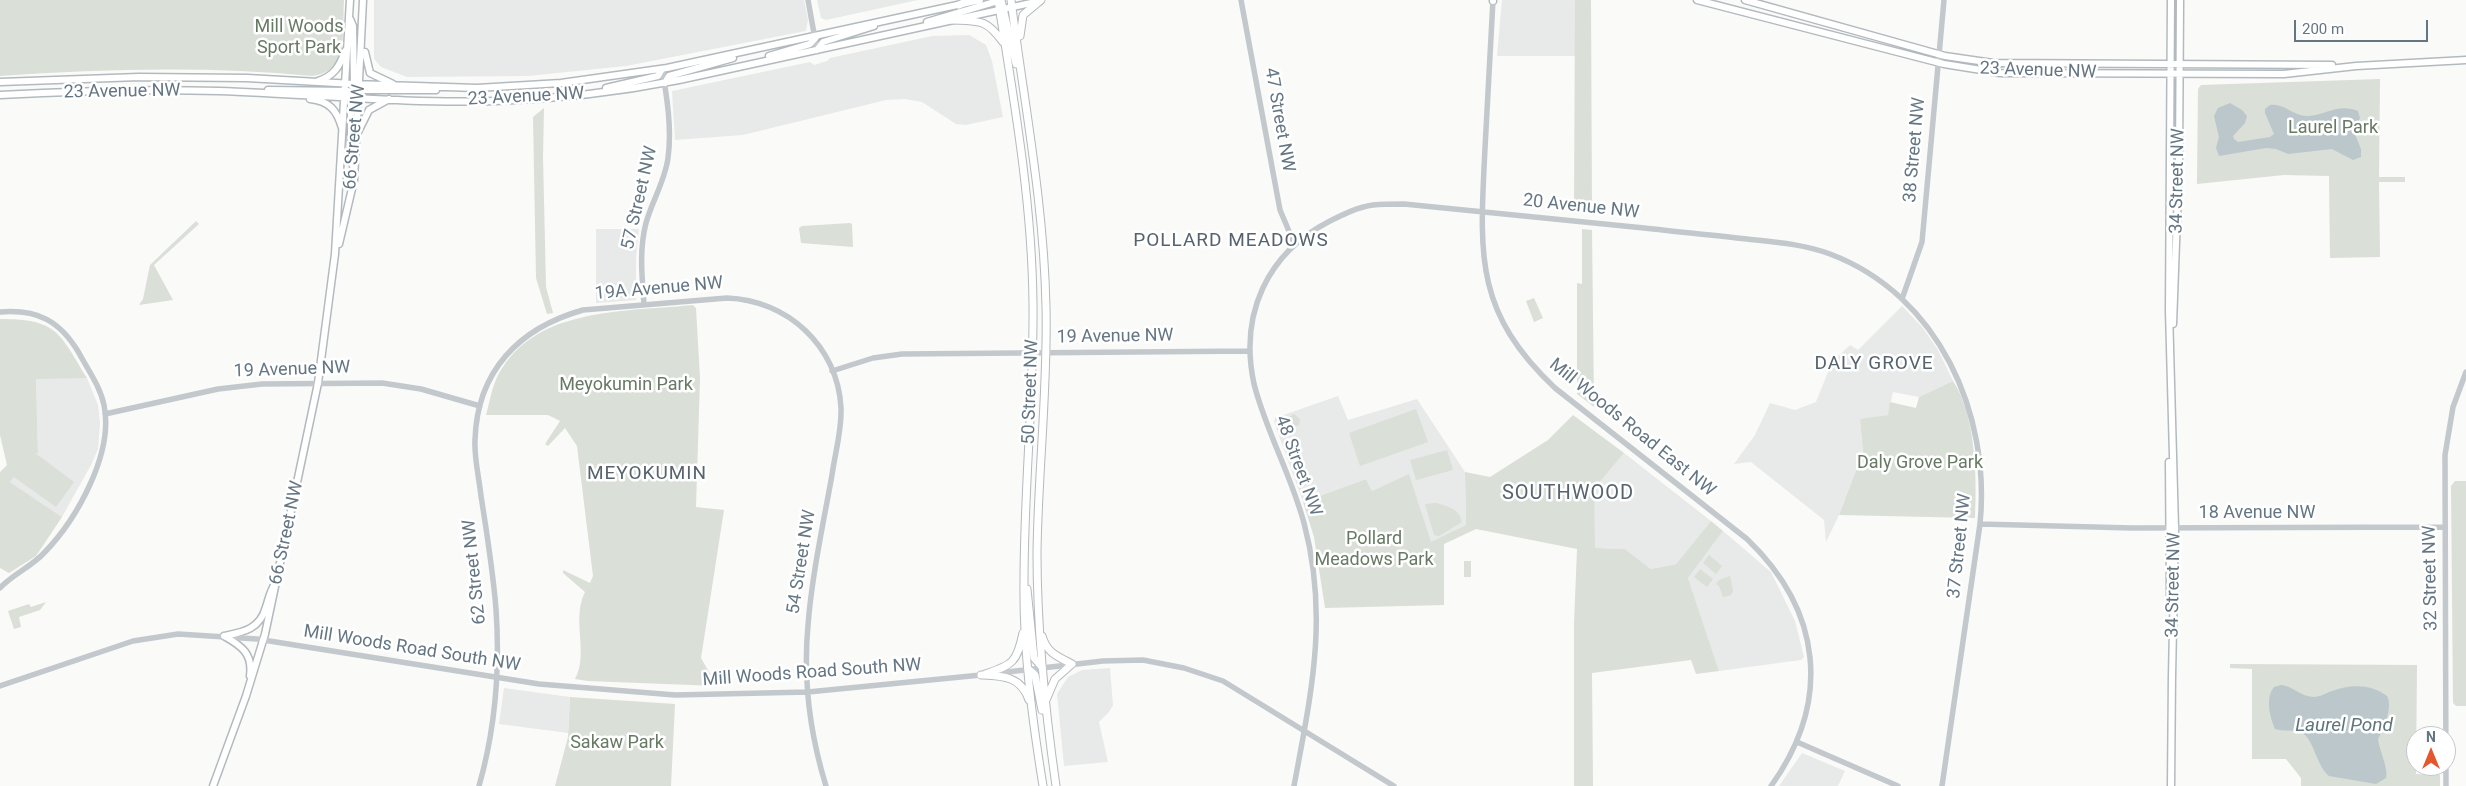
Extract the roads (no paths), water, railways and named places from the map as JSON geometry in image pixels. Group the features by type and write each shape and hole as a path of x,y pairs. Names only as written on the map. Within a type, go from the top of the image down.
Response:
{"main road":[{"name":"66 Street NW","path":"333,273 355,169 356,135 353,92 346,84 350,0"},
{"name":"66 Street NW","path":"213,786 247,693 263,640 318,383 333,273 343,133 353,92 362,33 363,0"},
{"path":"959,5 970,0"},
{"name":"23 Avenue NW","path":"0,96 106,91 292,94 353,92 396,86 477,88 561,83 662,69 980,0"},
{"path":"1019,54 1023,15 1042,0"},
{"name":"23 Avenue NW","path":"353,92 391,99 494,101 588,94 665,83 952,20 1005,3 1042,0"},
{"name":"23 Avenue NW","path":"1697,0 1938,62 2000,73 2284,74 2356,66 2466,60"},
{"name":"23 Avenue NW","path":"1745,0 1938,54 2009,64 2171,66 2277,64 2356,66"},
{"name":"34 Street NW","path":"2171,0 2171,786"},
{"name":"34 Street NW","path":"2170,363 2178,228 2180,0"},
{"path":"910,29 923,23 1005,3 1024,88"},
{"name":"50 Street NW","path":"1005,3 1004,44 1026,192 1032,277 1033,353 1024,582 1028,669 1043,786"},
{"name":"50 Street NW","path":"1005,3 1019,54 1024,88 1042,231 1046,292 1046,353 1038,550 1039,624 1047,728 1056,786"},
{"path":"349,16 353,26 351,160 355,169"},
{"path":"952,20 976,20 986,23 996,31 1004,44"},
{"path":"817,50 823,42 865,30 885,21"},
{"path":"362,33 365,59 370,73 396,86"},
{"path":"750,64 810,44 817,36"},
{"path":"312,82 330,76 338,68 348,43"},
{"path":"665,83 669,76 728,59 750,50"},
{"path":"588,94 658,76 662,69"},
{"name":"23 Avenue NW","path":"0,82 139,77 346,84"},
{"path":"257,93 286,89 353,92 477,88"},
{"path":"292,94 330,105 339,118 343,133"},
{"path":"356,135 369,110 391,99"},
{"path":"224,636 247,631 255,627 264,615 270,590 277,581"},
{"path":"1024,582 1028,591 1034,658 1042,667"},
{"path":"981,675 1014,662 1020,650 1025,623"},
{"path":"1039,624 1050,652 1072,664 1054,679 1045,702"},
{"path":"224,636 240,645 248,655 251,668 247,693"},
{"path":"1028,669 1035,675 1047,728"},
{"path":"981,675 1005,676 1021,685 1028,698 1035,726"}],"street":[{"path":"808,0 817,36 817,50"},
{"name":"47 Street NW","path":"1241,0 1280,210 1294,243"},
{"name":"Mill Woods Road East NW","path":"1493,0 1482,212 1482,255 1492,296 1509,334 1533,367 1555,388 1747,539 1780,574 1794,598 1803,623 1808,648 1810,693 1804,722 1797,742 1771,786"},
{"name":"38 Street NW","path":"1902,299 1922,242 1944,0"},
{"name":"57 Street NW","path":"644,304 641,268 642,238 668,157 669,135 665,83 662,69"},
{"name":"20 Avenue NW","path":"1268,278 1294,243 1313,229 1350,211 1374,205 1404,204 1804,246 1831,254 1877,278 1902,299"},
{"name":"48 Street NW","path":"1268,278 1256,301 1251,321 1250,351 1255,390 1294,490 1304,523 1313,565 1317,608 1317,648 1305,730 1294,786"},
{"name":"19A Avenue NW","path":"502,360 527,334 552,320 583,310 719,298 756,302 777,309 792,318 819,346"},
{"name":"37 Street NW","path":"1902,299 1921,318 1942,346 1967,400 1975,430 1981,466 1980,524 1942,786"},
{"path":"0,312 22,312 41,316 64,331 101,395 106,433 102,454 77,507 44,553 0,588"},
{"name":"54 Street NW","path":"819,346 832,371 840,399 840,423 809,610 808,692 813,735 826,786"},
{"name":"19 Avenue NW","path":"832,371 887,355 1250,351"},
{"name":"62 Street NW","path":"478,786 492,715 497,652 494,589 475,447 480,406 489,380 502,360"},
{"name":"32 Street NW","path":"2446,786 2446,436 2453,407 2466,372"},
{"name":"19 Avenue NW","path":"105,414 218,389 250,385 318,383 370,382 405,386 480,406"},
{"name":"18 Avenue NW","path":"1980,524 2172,528 2445,528"},
{"name":"Mill Woods Road South NW","path":"0,686 133,641 178,634 263,640 496,678 643,694 744,695 808,692 1072,664 1143,660 1196,671 1236,688 1394,786"},
{"path":"1797,742 1898,786"}],"water":[{"path":"2230,103 2242,110 2247,116 2245,123 2233,136 2238,142 2270,137 2274,134 2265,113 2265,109 2270,105 2280,106 2303,116 2344,108 2358,111 2360,118 2354,132 2361,149 2361,157 2353,160 2332,149 2288,154 2276,149 2266,148 2219,156 2216,148 2219,137 2214,116 2218,108"},
{"name":"Laurel Pond","path":"2281,685 2309,697 2354,686 2368,687 2387,696 2389,701 2388,712 2378,739 2387,774 2386,778 2376,784 2329,776 2306,736 2299,732 2275,729 2269,702 2271,691 2274,687"}],"district":[{"name":"POLLARD MEADOWS","path":"1231,241"},
{"name":"DALY GROVE","path":"1874,364"},
{"name":"MEYOKUMIN","path":"647,474"},
{"name":"SOUTHWOOD","path":"1568,494"}],"park label":[{"name":"Mill Woods Sport Park","path":"299,37"},
{"name":"Laurel Park","path":"2333,128"},
{"name":"Meyokumin Park","path":"626,385"},
{"name":"Daly Grove Park","path":"1920,463"},
{"name":"Pollard Meadows Park","path":"1374,549"},
{"name":"Sakaw Park","path":"617,743"}]}
